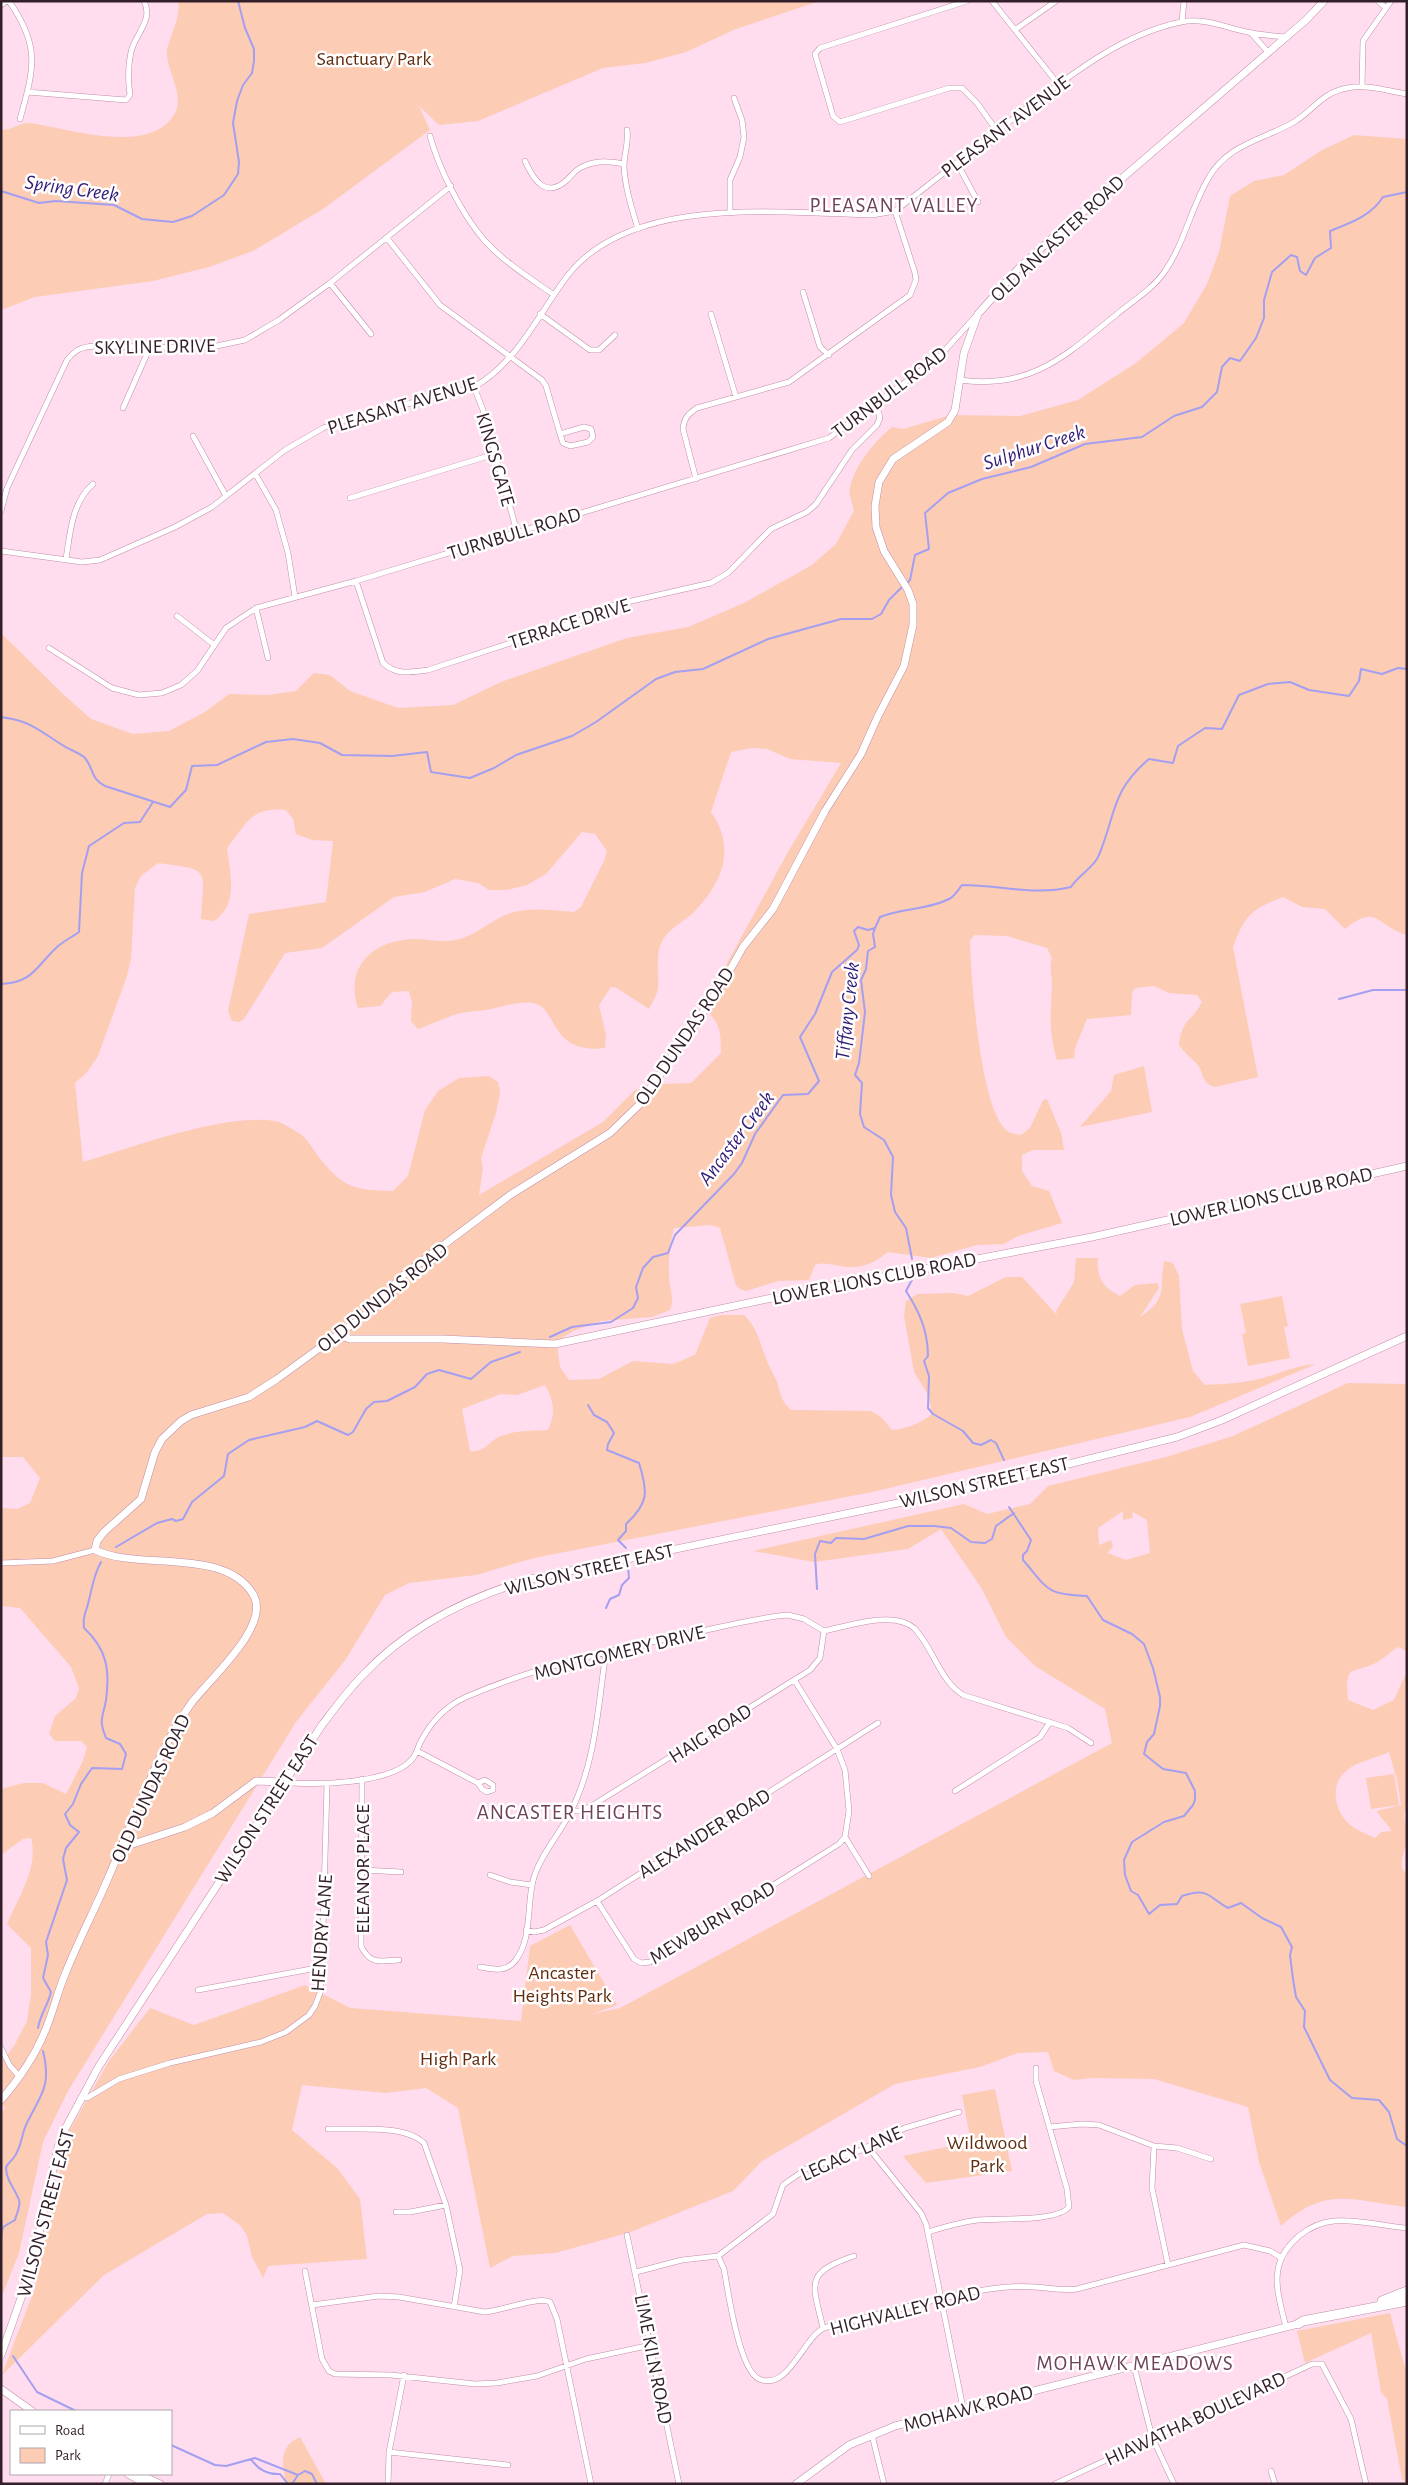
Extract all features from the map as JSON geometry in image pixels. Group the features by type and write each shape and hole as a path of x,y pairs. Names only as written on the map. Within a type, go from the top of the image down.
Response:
{"highway":[{"path":"1348,2312 1407,2291"},
{"path":"1298,2324 1303,2321 1407,2301"},
{"path":"1298,2324 1304,2326 1407,2306"}],"street":[{"path":"1,5 8,1 22,20 31,42 32,68 20,119"},
{"path":"27,92 126,100 130,95 130,54 147,16 148,9 144,1"},
{"path":"967,1 820,48 815,54 833,116 840,122 949,88 962,88 977,103 997,131"},
{"path":"992,1 1058,84"},
{"path":"1016,29 1056,1"},
{"path":"1182,22 1184,1"},
{"name":"OLD ANCASTER ROAD","path":"898,576 884,550 876,527 875,506 879,482 893,459 948,422 955,410 964,353 978,314 1018,269 1267,51 1286,37 1324,1"},
{"path":"1378,1 1386,8"},
{"path":"1362,86 1363,41 1391,1"},
{"name":"PLEASANT AVENUE","path":"1,551 82,562 100,560 175,527 212,508 302,439 323,428 348,419 474,387 488,379 511,355 581,261 601,246 638,229 694,214 730,212 872,215 895,211 1058,84 1117,46 1135,37 1182,22 1206,21 1251,33 1286,37"},
{"path":"1251,33 1267,51"},
{"path":"960,380 978,382 1008,379 1032,373 1058,361 1157,281 1165,272 1208,178 1231,152 1296,121 1320,98 1336,90 1362,86 1407,94"},
{"path":"730,212 730,180 740,157 744,137 742,120 734,98"},
{"path":"627,130 629,143 624,164 626,183 638,229"},
{"path":"430,136 451,186 471,222 485,241 508,262 554,295"},
{"path":"525,161 532,175 544,188 551,189 559,186 580,167 597,161 624,164"},
{"path":"957,163 978,202"},
{"name":"SKYLINE DRIVE","path":"1,511 7,488 67,360 74,352 82,347 207,348 245,340 279,320 330,283 451,186"},
{"path":"696,479 683,429 684,421 688,414 697,408 788,382 829,355 910,295 914,289 915,273 895,211"},
{"path":"387,238 440,305 537,374 546,386 560,434 563,443 570,446 588,442 593,436 591,429 584,427 560,434"},
{"path":"330,283 371,334"},
{"path":"803,292 820,346 829,355"},
{"path":"540,314 590,350 599,350 615,335"},
{"path":"711,314 736,397"},
{"name":"TURNBULL ROAD","path":"49,648 112,688 139,695 162,693 181,685 197,671 213,644 226,628 256,608 356,581 829,438 937,359 978,314"},
{"path":"123,408 150,347"},
{"name":"KINGS GATE","path":"474,387 483,410 517,532"},
{"name":"TERRACE DRIVE","path":"356,581 383,663 393,671 407,673 428,670 584,618 605,607 711,583 728,573 771,529 807,512 816,504 852,450 877,425 880,418 876,404"},
{"path":"193,436 226,496"},
{"path":"350,498 495,454"},
{"path":"256,474 276,510 286,545 295,597"},
{"path":"66,559 77,508 83,492 93,484"},
{"name":"OLD DUNDAS ROAD","path":"1,2100 20,2077 47,2027 65,1974 169,1740 190,1705 248,1632 254,1621 257,1608 254,1596 246,1586 224,1570 101,1553 98,1541 104,1532 141,1499 155,1452 171,1429 191,1415 249,1397 376,1307 402,1277 510,1195 610,1133 639,1105 722,984 743,947 774,909 825,811 861,754 908,655 914,612 908,590 898,576"},
{"path":"256,608 268,658"},
{"path":"177,616 213,644"},
{"name":"LOWER LIONS CLUB ROAD","path":"338,1335 350,1339 442,1339 555,1344 767,1299 1092,1237 1407,1166"},
{"name":"WILSON STREET EAST","path":"1,2355 31,2270 58,2147 81,2097 99,2066 322,1725 363,1674 410,1635 446,1612 494,1591 532,1579 980,1486 1177,1437 1222,1420 1407,1336"},
{"path":"1,1563 54,1561 101,1553"},
{"name":"MONTGOMERY DRIVE","path":"121,1848 185,1827 213,1813 256,1781 327,1785 362,1779 402,1767 413,1758 435,1720 451,1705 515,1678 563,1662 775,1616 788,1615 804,1619 824,1631"},
{"path":"824,1631 875,1620 903,1621 920,1635 953,1688 983,1703 1068,1728 1091,1744"},
{"name":"HAIG ROAD","path":"571,1812 582,1811 594,1805 810,1670 820,1658 824,1631"},
{"path":"480,1967 500,1970 510,1966 522,1947 532,1886 539,1864 571,1812 591,1757 606,1652"},
{"path":"794,1680 837,1749 845,1770 848,1791 848,1829 845,1837 869,1876"},
{"path":"955,1791 1040,1737 1050,1722"},
{"name":"ALEXANDER ROAD","path":"526,1930 534,1932 544,1930 597,1901 878,1723"},
{"path":"417,1751 478,1783"},
{"name":"ELEANOR PLACE","path":"362,1779 363,1870 361,1946 367,1957 380,1961 399,1960"},
{"name":"HENDRY LANE","path":"81,2097 87,2098 119,2079 193,2057 261,2042 286,2032 309,2015 320,1993 327,1785"},
{"name":"MEWBURN ROAD","path":"597,1901 634,1959 641,1963 650,1962 840,1844 845,1837"},
{"path":"363,1870 401,1872"},
{"path":"490,1875 510,1882 532,1886"},
{"path":"198,1990 322,1967"},
{"path":"1,2048 10,2066 20,2077"},
{"path":"928,2232 965,2222 1013,2217 1043,2218 1066,2211 1070,2201 1036,2081 1036,2068"},
{"name":"LEGACY LANE","path":"718,2256 773,2214 783,2184 818,2163 837,2159 868,2147 905,2128 959,2112"},
{"path":"1049,2127 1082,2124 1098,2125 1154,2146 1177,2148 1211,2159"},
{"path":"328,2129 402,2131 416,2136 425,2147 446,2205 460,2270 454,2307"},
{"path":"1154,2146 1152,2188 1168,2265"},
{"path":"868,2147 893,2175 921,2212 928,2232 962,2408"},
{"path":"396,2212 410,2212 446,2205"},
{"path":"1286,2327 1278,2284 1280,2257 1306,2230 1320,2224 1352,2222 1407,2228"},
{"name":"LIME KILN ROAD","path":"627,2235 679,2484"},
{"name":"HIGHVALLEY ROAD","path":"718,2256 724,2269 740,2346 752,2375 760,2380 772,2380 781,2377 823,2328 941,2300 990,2289 1034,2287 1064,2290 1077,2289 1244,2245 1270,2251 1280,2257"},
{"path":"636,2272 682,2260 718,2256"},
{"path":"823,2328 814,2284 816,2276 828,2266 854,2256"},
{"path":"305,2271 322,2359 329,2371 335,2374 404,2376 475,2384 497,2384 538,2376 608,2353 651,2345"},
{"path":"312,2305 379,2296 399,2297 485,2312 546,2300 550,2302 555,2310 591,2484"},
{"name":"MOHAWK ROAD","path":"796,2484 830,2457 872,2435 962,2408 1298,2324"},
{"name":"HIAWATHA BOULEVARD","path":"1055,2484 1152,2437 1312,2364 1322,2364 1351,2419 1366,2484"},
{"path":"1134,2366 1152,2437 1174,2484"},
{"path":"388,2484 389,2452 404,2376"},
{"path":"1,2389 31,2410"},
{"path":"872,2435 884,2484"},
{"path":"389,2452 508,2465"},
{"path":"1271,2471 1275,2484"},
{"path":"130,2475 146,2484"},
{"path":"140,2475 160,2484"}],"green space":[{"name":"Sanctuary Park","path":"178,1 820,1 736,29 686,52 645,63 603,68 478,121 439,125 419,106 430,130 323,209 253,251 209,267 153,281 35,297 1,310 1,130 30,123 85,133 127,137 146,134 162,127 174,115 178,101 168,63 167,50 178,16"},
{"path":"1354,135 1407,139 1407,935 1371,917 1364,917 1345,929 1325,909 1302,907 1283,897 1257,909 1246,920 1233,947 1258,1077 1215,1087 1207,1083 1199,1066 1179,1045 1182,1030 1202,1002 1197,995 1169,993 1154,986 1135,988 1132,993 1131,1015 1087,1019 1075,1048 1074,1058 1057,1060 1052,1039 1051,1022 1052,958 1047,948 1007,936 974,935 970,941 972,983 984,1074 991,1100 999,1121 1009,1132 1021,1135 1030,1128 1043,1100 1047,1099 1061,1133 1064,1150 1033,1150 1022,1155 1022,1171 1032,1186 1049,1191 1062,1223 1018,1236 1004,1244 977,1245 931,1258 888,1252 876,1261 863,1266 850,1267 818,1264 815,1265 809,1280 778,1281 746,1291 736,1285 720,1228 711,1225 674,1228 669,1263 672,1297 670,1310 652,1317 601,1321 573,1331 559,1340 557,1345 560,1367 569,1380 599,1379 633,1361 673,1364 695,1355 710,1318 721,1315 744,1315 756,1331 782,1398 791,1410 871,1411 881,1417 892,1430 914,1425 932,1414 929,1396 914,1372 904,1316 906,1301 917,1294 953,1293 968,1296 1006,1277 1022,1277 1057,1315 1056,1311 1074,1282 1076,1258 1098,1258 1098,1271 1102,1281 1109,1289 1120,1296 1135,1285 1157,1283 1159,1288 1140,1317 1159,1298 1164,1261 1173,1263 1179,1276 1182,1329 1193,1371 1205,1385 1249,1381 1316,1364 1190,1417 872,1492 534,1558 476,1575 409,1583 385,1595 346,1659 296,1722 68,2091 43,2142 19,2253 1,2298 1,2113 5,2108 1,2102 1,2063 14,2046 27,2021 31,1994 31,1948 7,1924 30,1871 33,1849 31,1838 23,1839 1,1855 1,1789 24,1783 43,1783 66,1794 83,1761 87,1747 81,1741 55,1741 49,1734 55,1716 76,1698 79,1688 71,1667 20,1608 1,1606 1,1508 17,1509 30,1503 40,1478 23,1457 1,1457 1,633 91,719 133,734 169,731 205,712 229,694 268,695 296,691 314,673 330,675 350,691 398,708 453,705 501,682 627,638 688,627 744,603 812,565 836,544 854,511 850,490 856,471 872,447 892,427 903,429 951,415 1020,416 1078,400 1136,363 1184,323 1207,284 1219,252 1230,196 1254,181 1284,175 1322,150","holes":["752,748 767,749 790,759 841,763 788,852 703,1007 718,1027 721,1038 721,1053 691,1083 662,1084 635,1090 603,1122 479,1195 483,1168 481,1158 496,1113 500,1093 498,1082 489,1076 459,1078 438,1091 425,1110 408,1176 393,1191 368,1190 351,1186 327,1167 302,1135 279,1122 259,1120 235,1121 181,1132 83,1162 75,1083 87,1072 98,1056 127,976 131,958 135,888 141,876 158,863 188,867 200,874 203,880 201,919 214,921 222,914 230,897 231,878 227,848 251,818 265,811 286,810 293,819 296,834 312,840 333,841 326,902 249,914 228,1011 232,1021 239,1022 244,1019 285,953 322,948 394,897 425,892 455,879 478,883 489,890 507,890 527,885 546,874 582,832 595,834 607,851 605,859 581,907 574,912 520,911 503,916 457,940 414,939 386,944 365,958 355,980 355,993 358,1008 380,1006 392,992 409,991 412,1002 411,1021 418,1029 461,1013 487,1010 517,1003 533,1003 541,1006 564,1038 574,1044 587,1048 605,1048 606,1035 599,1005 611,987 615,987 649,1009 658,988 658,956 663,940 670,931 692,914 702,903 718,878 724,852 723,839 719,826 711,812 731,752","545,1385 553,1407 551,1424 548,1430 522,1431 503,1435 478,1451 470,1451 462,1409 501,1394 517,1395"]},
{"path":"1144,1066 1152,1112 1080,1127 1111,1091 1114,1075"},
{"path":"1282,1296 1288,1326 1284,1327 1290,1358 1248,1366 1242,1334 1246,1333 1240,1304"},
{"path":"1348,1383 1407,1384 1407,1651 1398,1647 1379,1661 1353,1671 1349,1674 1347,1687 1348,1700 1373,1710 1394,1700 1407,1671 1407,1807 1404,1816 1407,1836 1402,1866 1407,1874 1407,2207 1355,2200 1327,2200 1297,2213 1281,2226 1259,2162 1248,2107 1154,2079 1092,2078 1074,2080 1054,2071 1048,2052 1018,2053 980,2067 895,2084 762,2161 733,2191 628,2233 555,2253 513,2256 490,2268 458,2108 426,2088 386,2093 302,2085 292,2130 337,2168 360,2199 367,2259 268,2266 263,2278 252,2257 247,2236 241,2226 223,2213 207,2214 104,2275 2,2375 35,2288 68,2133 109,2061 150,2008 194,2025 305,1985 350,2008 521,2021 530,1946 570,1925 617,2005 592,2014 620,2008 1112,1743 1105,1709 1035,1666 1006,1637 982,1589 941,1529 908,1549 814,1562 753,1551 964,1504 987,1514 1030,1504 1048,1486 1166,1457 1233,1436","holes":["1123,1511 1123,1520 1132,1518 1133,1512 1147,1520 1150,1553 1126,1560 1107,1553 1113,1547 1111,1540 1099,1545 1098,1528","1389,1752 1397,1780 1401,1805 1377,1811 1392,1831 1381,1832 1375,1838 1348,1823 1337,1804 1336,1789 1341,1776 1350,1768"]},
{"path":"1394,1774 1399,1805 1371,1809 1366,1778"},
{"name":"Wildwood Park","path":"995,2089 1012,2171 926,2183 903,2156 971,2142 962,2095"},
{"path":"1390,2313 1407,2375 1407,2484 1402,2479 1387,2399 1381,2392 1371,2333 1305,2363 1297,2331"},
{"path":"300,2437 326,2484 286,2484 283,2463 285,2451 288,2445"}],"waterway":[{"name":"Spring Creek","path":"1,191 39,203 56,201 114,205 142,219 173,222 192,216 224,195 238,174 239,162 233,123 237,101 243,85 252,73 254,61 254,49 245,28 238,1"},
{"name":"Sulphur Creek","path":"906,584 910,580 915,555 929,549 925,513 948,493 982,479 1031,467 1085,444 1142,437 1174,416 1202,407 1217,392 1222,367 1230,358 1240,361 1256,338 1264,318 1264,300 1272,272 1291,255 1297,257 1300,271 1306,275 1315,258 1331,248 1330,231 1366,214 1383,197 1407,192"},
{"path":"1,717 28,724 85,758 94,777 105,786 170,807 186,790 192,766 217,765 266,742 293,739 320,743 342,755 392,756 427,752 431,772 470,778 494,768 516,755 572,736 596,722 656,679 675,672 703,669 768,639 841,619 872,619 881,614 889,600 902,587"},
{"name":"Ancaster Creek","path":"550,1337 572,1327 611,1322 633,1308 638,1298 636,1287 643,1268 653,1257 668,1253 675,1235 734,1174 742,1163 755,1134 783,1095 808,1094 819,1081 800,1037 815,1014 832,972 857,950 859,945 854,931 858,927 868,930 875,928 880,917 941,903 953,897 962,885 1030,890 1071,887 1097,859 1116,804 1121,793 1137,771 1149,759 1173,763 1178,746 1205,728 1222,729 1239,695 1268,684 1290,682 1309,690 1349,696 1359,681 1361,669 1382,674 1398,668 1407,669"},
{"path":"1,984 20,981 27,977 58,946 79,932 82,873 89,846 124,823 140,822 153,802"},
{"name":"Tiffany Creek","path":"875,928 873,934 875,947 868,951 866,969 861,980 865,1012 859,1063 855,1075 862,1083 860,1114 864,1127 884,1140 893,1157 891,1195 895,1212 906,1228 912,1259"},
{"path":"1339,999 1373,990 1407,990"},
{"name":"Tiffany Creek","path":"914,1276 906,1291 919,1314 928,1347 928,1356 924,1361 929,1376 928,1408 933,1414 963,1431 973,1443 981,1445 991,1440 996,1443 1004,1460"},
{"name":"Ancaster Creek","path":"116,1547 157,1523 172,1519 176,1521 183,1519 192,1502 224,1476 228,1454 249,1440 305,1427 317,1421 348,1435 353,1432 366,1409 374,1402 387,1401 415,1387 427,1374 439,1370 471,1379 491,1362 520,1352"},
{"path":"588,1405 594,1415 607,1422 614,1433 607,1450 639,1463 642,1473 645,1490 643,1503 634,1517 626,1524 626,1531 618,1540 626,1548"},
{"name":"Tiffany Creek","path":"1009,1507 1031,1540 1027,1551 1023,1555 1023,1560 1044,1584 1055,1592 1087,1596 1103,1620 1132,1634 1144,1644 1153,1668 1160,1697 1154,1734 1147,1742 1144,1754 1163,1769 1186,1773 1195,1791 1193,1805 1184,1816 1164,1822 1132,1842 1124,1860 1125,1875 1131,1891 1138,1895 1149,1914 1160,1905 1177,1904 1182,1896 1191,1893 1203,1893 1208,1894 1228,1908 1241,1903 1262,1918 1281,1927 1292,1947 1290,1955 1293,1979 1296,1997 1305,2011 1304,2027 1330,2080 1352,2098 1379,2100 1389,2112 1397,2139 1407,2146"},
{"path":"817,1589 815,1554 820,1541 831,1543 836,1538 864,1539 908,1526 934,1526 951,1528 971,1542 985,1543 992,1539 996,1526 1014,1513"},
{"name":"Ancaster Creek","path":"38,2028 51,1992 43,1978 48,1955 46,1942 67,1880 63,1859 66,1848 79,1832 70,1825 65,1814 73,1804 81,1784 92,1768 122,1769 126,1754 120,1744 106,1738 102,1726 102,1718 106,1700 107,1670 98,1644 84,1628 94,1577 101,1562"},
{"path":"606,1608 610,1599 619,1595 622,1585 629,1578 628,1567"},
{"name":"Ancaster Creek","path":"1,2235 3,2227 15,2220 19,2208 19,2200 9,2180 6,2167 18,2151 26,2125 43,2091 46,2074 43,2051"},
{"name":"Ancaster Creek","path":"1,2294 1,2303"},
{"name":"Ancaster Creek","path":"13,2356 37,2392 74,2410"},
{"name":"Ancaster Creek","path":"172,2445 215,2465 226,2466 255,2458 298,2475 305,2471 312,2474 317,2484"},
{"path":"251,2459 263,2471 280,2474 288,2484"},
{"path":"292,2484 298,2475"}],"district":[{"name":"PLEASANT VALLEY","path":"894,205"},
{"name":"ANCASTER HEIGHTS","path":"570,1812"},
{"name":"MOHAWK MEADOWS","path":"1135,2363"}],"park label":[{"name":"Ancaster Heights Park","path":"562,1984"},
{"name":"High Park","path":"458,2058"}]}
